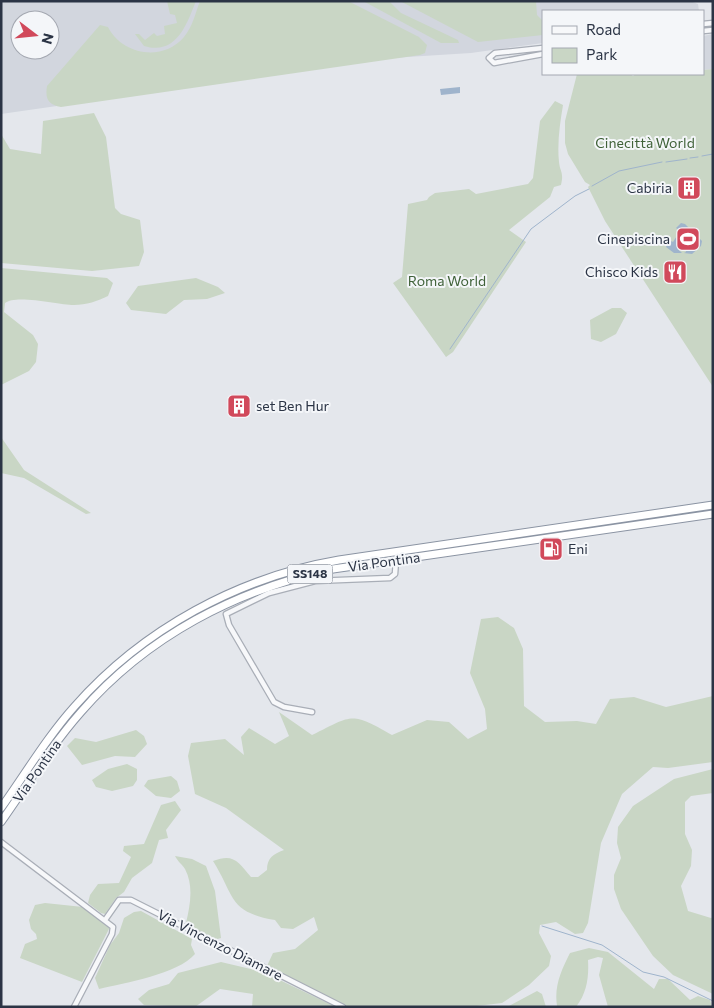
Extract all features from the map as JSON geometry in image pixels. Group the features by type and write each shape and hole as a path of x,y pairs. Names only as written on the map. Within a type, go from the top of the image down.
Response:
{"highway":[{"path":"630,518 641,512 713,501"},
{"name":"Via Pontina","path":"1,808 52,734 98,683 124,659 164,629 228,594 268,578 324,562 713,505"},
{"name":"Via Pontina","path":"1,822 51,749 81,712 113,679 158,643 232,601 282,582 334,569 713,514"}],"street":[{"path":"542,48 495,53 489,58 494,63 542,54"},
{"path":"312,712 274,702 229,625 226,614 269,593 315,581 390,578 395,574 396,561"},
{"path":"1,842 113,927 113,932 74,1007"},
{"name":"Via Vincenzo Diamare","path":"105,920 119,900 131,900 342,1007"}],"shaded area":[{"path":"1,1 690,1 698,4 699,10 542,10 542,43 471,53 391,58 1,114"},
{"path":"713,34 713,69 704,70 704,36"}],"green space":[{"path":"167,1 196,1 184,28 173,42 155,48 144,46 135,34 139,34 145,40 154,33 157,36 165,34 164,26 177,23 175,15 170,14"},
{"path":"200,1 348,1 419,37 427,45 425,53 420,55 61,107 48,100 47,86 100,25 108,27 123,44 133,49 143,52 165,50 175,45 187,33"},
{"path":"363,1 389,1 401,13 458,40 459,43 441,43"},
{"path":"400,1 536,1 537,15 542,20 542,35 478,42"},
{"name":"Cinecittà World","path":"713,69 713,387 605,221 588,187 590,185 585,182 568,154 565,143 565,121 577,75 704,75 704,70"},
{"name":"Roma World","path":"555,101 563,105 558,148 562,175 561,185 554,187 550,197 509,230 526,242 453,352 446,357 393,283 402,277 408,204 427,200 435,193 469,189 476,194 528,184 533,178 540,121"},
{"path":"94,113 106,137 115,208 121,214 140,220 144,252 139,266 92,271 1,263 1,134 10,149 41,154 43,121"},
{"path":"1,268 107,278 113,283 108,296 83,304 67,305 18,300 5,303 4,312 33,335 38,344 36,362 29,371 1,385"},
{"path":"196,278 218,287 225,293 207,299 184,300 166,314 131,310 126,303 138,286"},
{"path":"612,308 621,308 627,313 616,334 601,342 591,339 590,320"},
{"path":"1,437 24,470 91,513 86,514 24,478 1,473"},
{"path":"498,617 514,628 523,649 524,706 545,722 577,721 596,724 610,699 634,697 666,707 713,696 713,762 668,768 653,767 622,794 601,843 588,923 583,933 575,934 556,922 540,925 539,933 551,956 549,966 529,985 502,1003 468,1007 349,1007 266,968 273,953 295,949 318,930 314,917 293,929 281,928 275,920 260,917 249,912 235,901 213,861 226,858 235,860 251,877 258,877 267,870 271,857 284,850 226,808 195,794 188,756 191,743 225,739 244,755 241,737 249,728 275,744 289,736 279,712 312,735 336,723 352,718 368,722 392,735 427,720 449,722 468,739 487,729 485,709 470,673 481,619"},
{"path":"136,730 144,736 147,744 135,757 115,756 82,765 67,746 75,738 96,742"},
{"path":"127,764 137,769 137,780 133,786 112,791 96,787 92,780 108,769"},
{"path":"713,769 713,793 691,796 685,802 685,834 692,850 691,866 681,886 688,911 713,917 713,994 673,975 653,956 621,909 614,889 614,875 621,858 617,843 618,827 633,806 674,779"},
{"path":"171,776 177,781 180,791 171,798 156,796 144,786 148,780"},
{"path":"175,801 181,810 166,830 168,838 159,840 152,863 132,878 124,892 116,898 105,914 101,913 88,903 90,895 98,884 119,883 131,857 123,851 124,846 144,844 161,805"},
{"path":"175,856 192,859 206,866 215,891 221,938 214,940 186,923 190,903 190,882 185,869"},
{"path":"45,903 83,907 110,927 82,982 20,958 25,944 37,939 36,934 31,929 29,920 35,905"},
{"path":"141,911 192,939 191,945 195,954 187,961 164,972 136,981 99,989 95,978 110,945 119,933 124,918 134,912"},
{"path":"589,948 608,952 654,989 659,979 668,979 690,1000 698,996 710,1000 712,1007 608,1007 599,975 603,958 598,957 588,960 586,985 583,996 576,1007 557,1006 556,992 559,979 570,953"},
{"path":"221,962 263,972 336,1007 252,1007 253,994 220,989 195,1007 144,1005 138,999 149,990 169,984 178,973"},
{"path":"537,991 542,994 546,1007 507,1007"}],"water":[{"path":"460,87 460,93 441,95 440,89"},
{"name":"Cinepiscina","path":"681,223 685,224 702,241 701,246 692,254 684,253 686,252 684,244 681,244 679,250 682,253 674,253 666,247 669,240 673,242 680,231 676,228"}],"waterway":[{"path":"702,156 713,154"},
{"path":"690,158 698,157"},
{"path":"666,162 687,159"},
{"path":"592,186 619,171 662,162"},
{"path":"450,349 531,229 575,196 589,189"},
{"path":"542,926 602,945 643,972 664,977 713,1001"}],"place":[{"name":"Cabiria","path":"689,188"},
{"name":"Cinepiscina","path":"688,239"},
{"name":"Chisco Kids","path":"675,272"},
{"name":"set Ben Hur","path":"239,406"},
{"name":"Eni","path":"551,549"}]}
